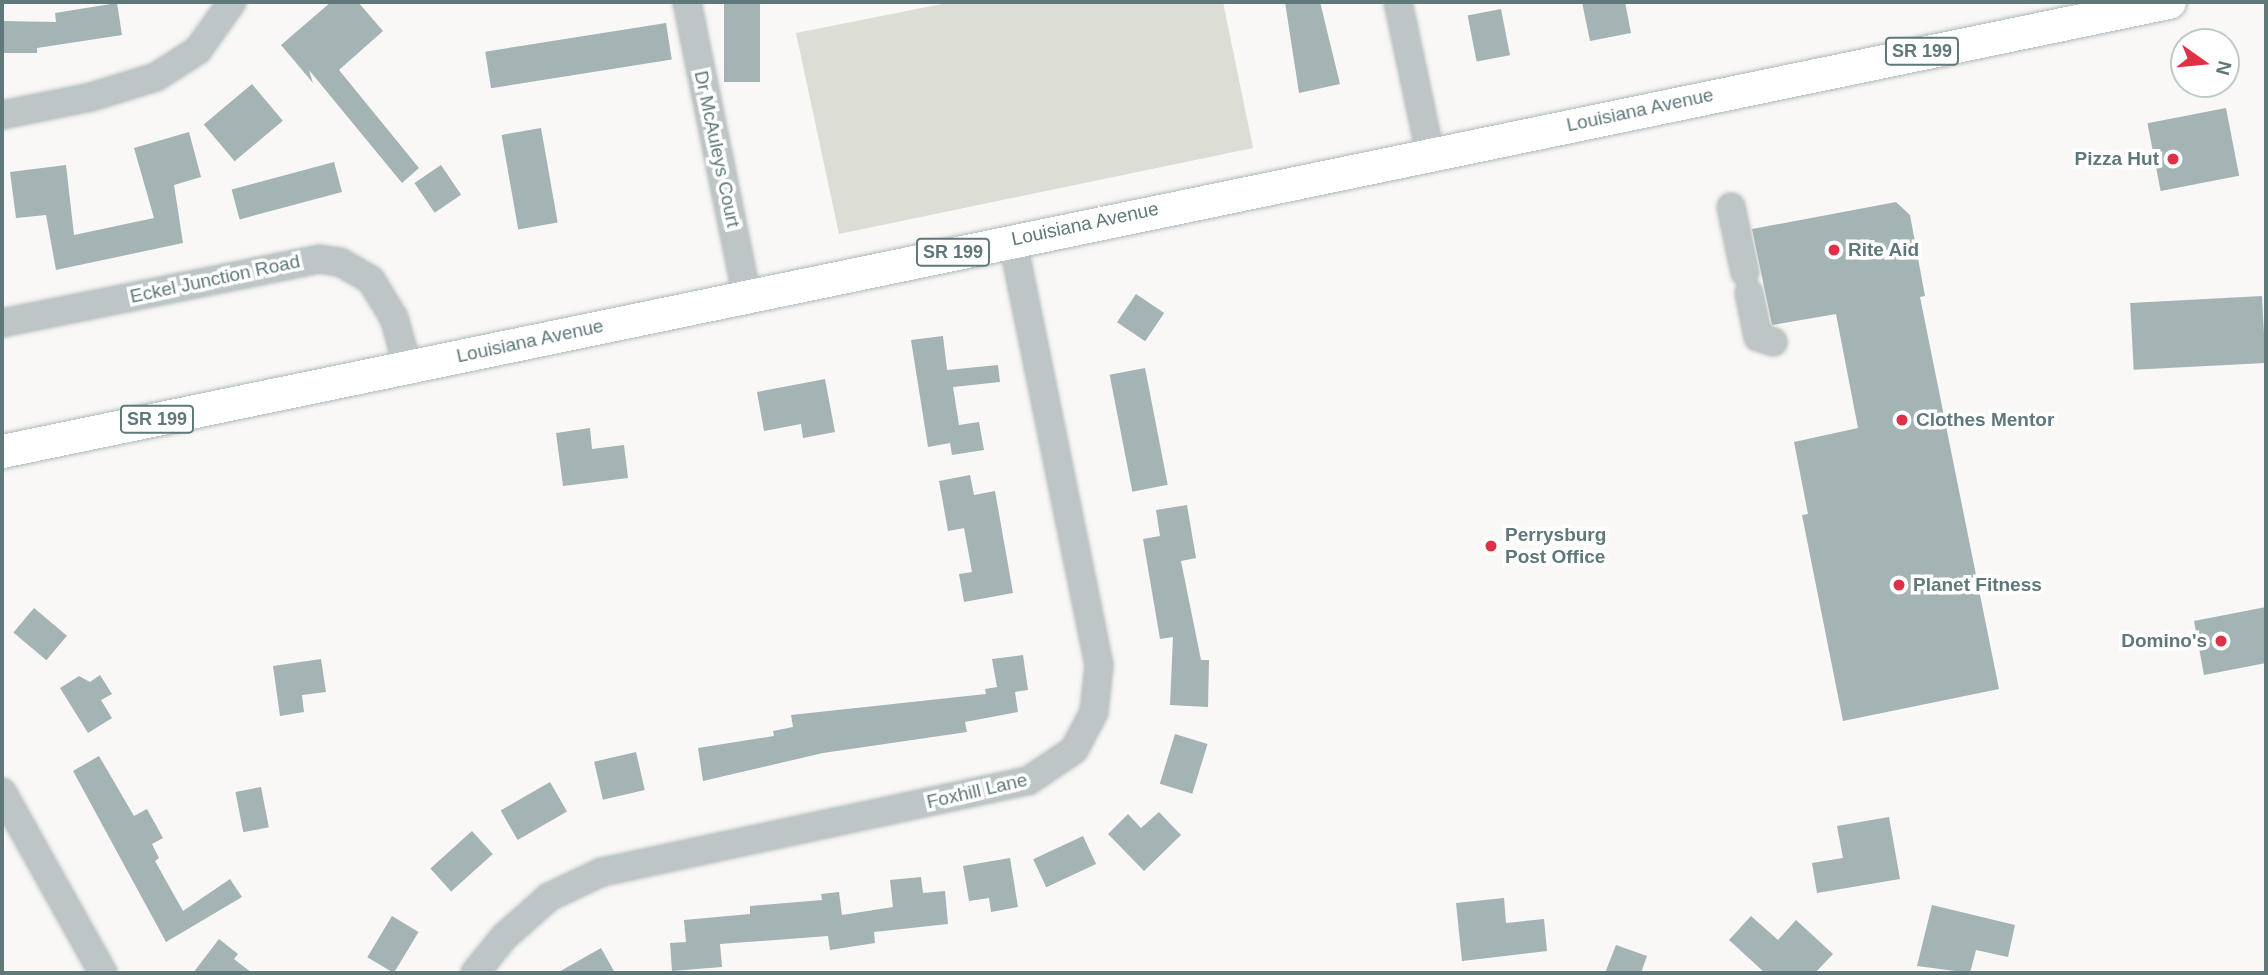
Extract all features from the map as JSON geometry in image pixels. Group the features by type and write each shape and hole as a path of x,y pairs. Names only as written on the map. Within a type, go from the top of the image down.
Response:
{"main road":[{"name":"Louisiana Avenue","path":"2,450 1012,239 2169,2"}],"street":[{"path":"2,115 91,97 156,77 198,50 232,2"},
{"name":"Dr McAuleys Court","path":"687,2 747,296"},
{"path":"1398,2 1430,153"},
{"path":"1731,207 1758,337 1773,342"},
{"name":"Foxhill Lane","path":"475,973 538,906 602,872 1028,781 1074,750 1094,712 1099,666 1012,239"},
{"name":"Eckel Junction Road","path":"2,323 320,259 340,262 371,280 394,318 408,367"},
{"path":"2,792 103,973"}],"shaded area":[{"path":"952,2 1223,2 1253,148 839,234 796,33"}],"building":[{"path":"331,2 358,2 383,31 339,70 419,168 402,183 309,70 313,83 281,45"},
{"path":"724,2 760,2 760,82 724,82"},
{"path":"1285,2 1320,2 1340,84 1299,93"},
{"path":"1582,2 1625,2 1631,33 1590,41"},
{"path":"117,3 122,35 37,48 37,53 2,53 2,21 56,22 55,13"},
{"path":"1501,9 1510,55 1477,62 1468,15"},
{"path":"666,23 672,60 491,88 485,52"},
{"path":"252,84 283,121 235,161 204,124"},
{"path":"2226,108 2239,176 2161,191 2147,123"},
{"path":"541,128 558,223 518,229 502,135"},
{"path":"189,132 201,177 174,185 183,243 56,270 46,215 16,218 10,172 66,165 74,235 154,218 134,148"},
{"path":"334,162 342,192 240,219 232,189"},
{"path":"441,165 461,195 435,213 414,183"},
{"path":"1896,202 1910,215 1925,296 1920,297 1999,689 1843,721 1802,515 1808,514 1794,442 1858,428 1836,314 1772,325 1752,229"},
{"path":"1136,294 1164,313 1145,341 1117,322"},
{"path":"2262,296 2266,363 2134,370 2130,303"},
{"path":"943,336 947,370 998,365 1000,382 953,387 959,425 979,422 984,450 952,455 950,443 928,447 911,340"},
{"path":"1145,368 1168,485 1132,492 1110,375"},
{"path":"825,379 835,432 803,438 801,424 764,431 757,392"},
{"path":"590,428 592,449 624,445 628,478 563,486 556,433"},
{"path":"970,475 974,495 995,491 1013,593 964,602 959,574 972,572 964,528 948,531 939,481"},
{"path":"1187,505 1196,558 1181,561 1201,660 1209,660 1208,707 1170,705 1173,637 1160,639 1143,539 1160,536 1156,510"},
{"path":"2266,607 2266,663 2204,675 2194,621"},
{"path":"34,608 67,636 46,660 13,633"},
{"path":"1023,655 1028,690 1015,692 1018,712 965,722 967,732 823,753 703,781 698,748 774,736 773,731 793,727 791,715 986,694 985,689 997,687 992,659"},
{"path":"321,659 326,692 302,695 304,712 280,716 273,666"},
{"path":"100,675 112,694 101,700 112,718 88,733 60,688 79,676 90,682"},
{"path":"1175,734 1208,744 1192,794 1160,784"},
{"path":"636,752 645,790 603,800 594,762"},
{"path":"99,756 134,816 147,809 163,838 152,844 159,858 155,861 183,911 230,879 242,897 166,942 73,771"},
{"path":"550,782 567,811 518,840 501,810"},
{"path":"261,787 269,827 243,832 235,792"},
{"path":"1159,812 1181,835 1144,871 1108,834 1128,814 1141,828"},
{"path":"1889,817 1900,879 1817,893 1812,863 1843,858 1837,826"},
{"path":"472,831 493,854 451,892 430,868"},
{"path":"1083,836 1096,864 1046,887 1033,859"},
{"path":"1010,858 1018,907 991,912 989,898 969,901 963,866"},
{"path":"921,877 923,893 945,891 948,924 874,932 875,943 830,950 828,936 720,944 722,967 672,971 670,943 686,942 684,920 750,914 750,906 822,900 821,894 839,892 842,915 893,907 890,880"},
{"path":"1504,898 1506,923 1544,919 1547,951 1462,961 1456,903"},
{"path":"1932,905 2015,925 2008,957 1976,950 1970,973 1917,966"},
{"path":"392,916 419,932 394,973 367,957"},
{"path":"1751,916 1778,940 1796,920 1833,954 1815,973 1765,973 1729,940"},
{"path":"219,939 238,954 234,959 252,973 193,973"},
{"path":"1616,945 1647,956 1641,973 1605,973"},
{"path":"601,948 615,973 557,973"}],"place":[{"name":"Pizza Hut","path":"2173,159"},
{"name":"Rite Aid","path":"1834,250"},
{"name":"Clothes Mentor","path":"1902,420"},
{"name":"Perrysburg Post Office","path":"1491,546"},
{"name":"Planet Fitness","path":"1899,585"},
{"name":"Domino's","path":"2221,641"}]}
